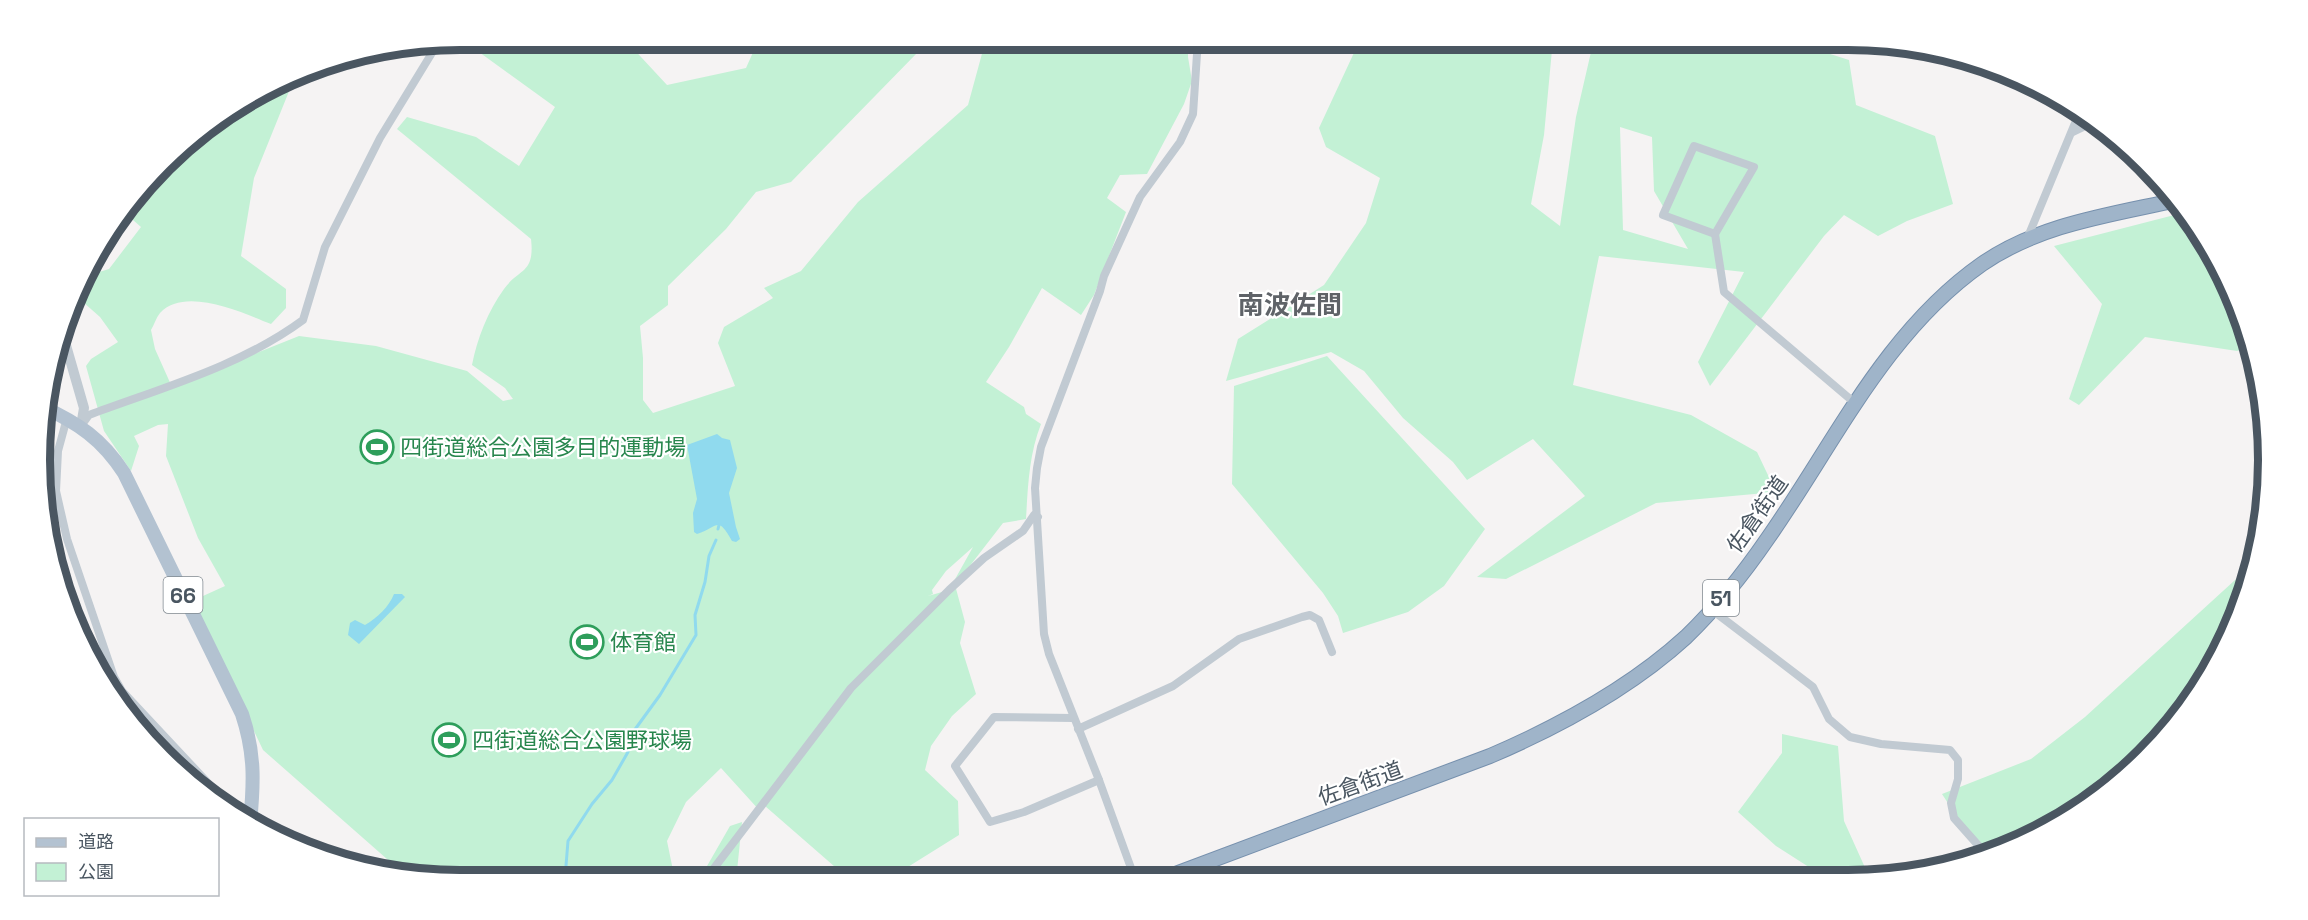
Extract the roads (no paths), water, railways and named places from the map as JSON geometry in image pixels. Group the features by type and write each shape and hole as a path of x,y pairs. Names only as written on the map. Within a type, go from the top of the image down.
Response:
{"highway":[{"name":"佐倉街道","path":"1186,870 1490,756 1540,735 1572,718 1641,673 1686,637 1712,610 1768,538 1893,352 1940,298 1982,265 2027,239 2061,226 2168,202"}],"main road":[{"name":"66","path":"52,411 81,426 103,446 124,472 242,714 254,768 251,813"}],"street":[{"path":"81,426 89,415 223,365 265,344 303,320 325,247 380,138 434,50"},
{"path":"1132,870 1099,780 1073,718 1044,634 1035,488 1041,447 1104,276 1140,197 1180,142 1193,114 1197,50"},
{"path":"2027,239 2077,120"},
{"path":"2073,132 2086,126"},
{"path":"1715,234 1663,215 1694,146 1754,167 1715,234 1724,292 1856,404"},
{"path":"65,346 84,408 81,426"},
{"path":"67,418 58,451 56,491 67,539 114,677 122,691 212,788"},
{"path":"713,870 851,688 984,558 1023,531 1034,515 1038,517"},
{"path":"1712,610 1813,687 1829,719 1850,737 1881,744 1950,750 1958,760 1958,779 1951,803 1954,818 1981,849"},
{"path":"1078,729 1173,686 1239,639 1302,617 1310,615 1319,620 1332,652"},
{"path":"1073,718 994,717 955,766 990,822 1024,812 1099,780"}],"water":[{"path":"717,434 730,440 737,468 729,493 740,539 736,542 732,541 723,528 717,525 697,534 694,532 693,513 697,499 687,445"},
{"path":"394,594 402,594 405,597 359,644 348,635 350,623 355,620 365,625 386,608"}],"waterway":[{"path":"718,529 719,525"},
{"path":"566,870 568,841 592,804 612,780 628,752 628,739 660,695 696,635 695,615 705,582 709,556 716,540"}],"place":[{"name":"四街道総合公園多目的運動場","path":"377,447"},
{"name":"体育館","path":"587,642"},
{"name":"四街道総合公園野球場","path":"449,740"}],"district":[{"name":"南波佐間","path":"1290,305"}]}
